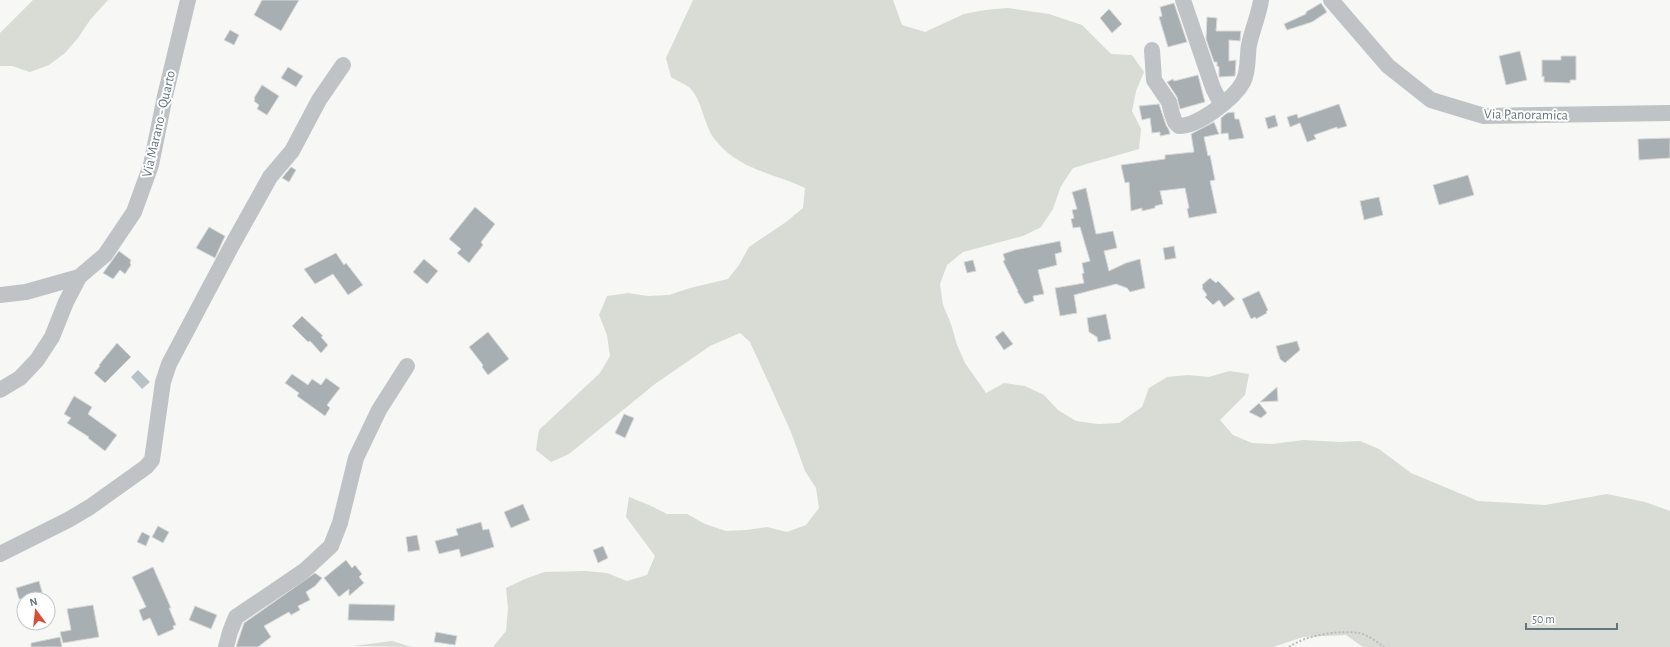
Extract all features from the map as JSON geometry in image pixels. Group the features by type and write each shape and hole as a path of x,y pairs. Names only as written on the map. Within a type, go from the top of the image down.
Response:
{"street":[{"name":"Via Marano - Quarto","path":"0,390 20,378 37,360 52,337 66,302 79,277 105,256 134,212 151,165 165,96 188,0"},
{"path":"1183,0 1221,104"},
{"path":"1152,50 1154,80 1169,102 1173,118 1179,126 1187,126 1199,121 1238,89 1244,81 1249,45 1261,0"},
{"name":"Via Panoramica","path":"1331,0 1388,66 1432,100 1484,116 1670,113"},
{"path":"0,554 68,520 90,507 146,467 152,460 163,382 169,364 270,177 292,151 319,100 343,66"},
{"path":"0,295 26,292 79,277"},
{"path":"226,647 236,617 304,570 331,546 340,523 356,458 378,410 407,366"}],"path":[{"path":"1289,647 1297,642 1320,635 1360,633 1384,647"}],"shaded area":[{"path":"33,0 108,0 90,20 78,38 65,53 49,65 30,72 12,66 0,66 0,33"},
{"path":"693,0 893,0 902,25 925,32 964,14 1008,8 1049,14 1082,25 1111,54 1132,55 1144,72 1136,91 1132,111 1141,129 1139,149 1073,168 1061,186 1053,209 1041,227 1023,236 963,252 947,265 940,284 943,305 965,363 986,393 1004,383 1025,386 1044,395 1058,410 1076,421 1098,424 1119,423 1142,407 1149,388 1167,377 1188,375 1209,377 1229,371 1249,374 1245,395 1220,420 1233,435 1252,443 1272,444 1304,440 1339,442 1360,441 1379,449 1411,473 1478,501 1545,505 1607,494 1645,502 1670,511 1670,647 1363,647 1346,635 1303,637 1273,647 493,647 506,631 508,608 506,588 525,579 544,572 585,571 607,573 627,581 647,575 655,556 626,517 629,497 667,514 687,514 705,524 726,531 767,527 787,532 806,525 819,508 816,488 805,471 791,432 750,342 740,333 710,346 655,384 569,454 551,462 536,450 539,430 600,373 610,356 607,335 599,315 607,296 628,293 648,296 669,295 690,288 728,279 739,265 749,247 786,222 803,208 805,188 747,165 726,151 712,136 695,94 690,88 671,77 666,58"},
{"path":"138,370 150,382 142,389 131,377"},
{"path":"392,641 412,647 353,646"}],"building":[{"path":"262,0 299,0 281,31 254,15"},
{"path":"1174,3 1187,42 1168,47 1159,17 1162,16 1160,7"},
{"path":"1321,3 1327,12 1312,22 1287,30 1284,24 1306,14 1306,12"},
{"path":"1109,9 1122,24 1112,33 1100,18"},
{"path":"1207,17 1217,18 1216,31 1241,31 1240,41 1229,40 1229,61 1236,60 1235,76 1219,77 1219,67 1217,66 1217,62 1214,62 1206,39"},
{"path":"230,30 239,35 234,45 224,40"},
{"path":"1520,51 1527,80 1506,85 1499,56"},
{"path":"1561,56 1576,56 1576,80 1570,80 1570,83 1544,82 1544,76 1542,77 1542,60 1561,60"},
{"path":"288,67 303,76 296,87 281,78"},
{"path":"1198,75 1205,102 1180,109 1177,97 1167,82 1173,79 1174,81"},
{"path":"262,85 279,96 267,115 257,109 259,105 254,101 254,98"},
{"path":"1159,104 1170,134 1160,136 1160,132 1152,133 1150,118 1142,120 1139,106"},
{"path":"1339,104 1347,126 1337,129 1337,127 1314,135 1316,139 1307,142 1300,123 1290,127 1287,117 1297,114 1298,118"},
{"path":"1234,112 1235,119 1239,119 1244,138 1229,140 1228,133 1221,134 1221,118 1227,113"},
{"path":"1275,115 1278,126 1268,129 1265,118"},
{"path":"1214,122 1219,134 1204,137 1208,156 1210,155 1215,180 1210,181 1217,213 1189,218 1187,209 1189,208 1185,188 1160,191 1163,204 1155,206 1155,208 1142,211 1142,208 1131,211 1129,182 1125,183 1121,165 1165,159 1165,155 1194,152 1191,134"},
{"path":"1670,138 1670,158 1639,160 1638,139"},
{"path":"291,167 296,170 289,182 282,178"},
{"path":"1468,175 1474,195 1439,205 1433,185"},
{"path":"1086,188 1096,234 1113,231 1117,248 1104,251 1109,271 1126,263 1140,259 1145,288 1130,292 1127,288 1116,284 1074,295 1077,313 1060,316 1055,288 1084,283 1082,263 1090,261 1080,227 1073,228 1071,219 1074,218 1072,210 1077,209 1072,192"},
{"path":"1379,197 1383,215 1364,220 1360,201"},
{"path":"475,207 495,224 481,242 483,245 469,263 457,253 461,249 449,239"},
{"path":"209,227 225,236 215,258 196,248"},
{"path":"1060,241 1062,252 1055,254 1057,265 1038,270 1044,294 1033,296 1034,301 1025,304 1017,291 1003,261 1005,260 1003,254 1015,250"},
{"path":"1174,246 1176,258 1165,260 1163,248"},
{"path":"119,251 131,260 131,265 125,274 120,270 113,279 103,273"},
{"path":"336,253 344,265 346,263 363,285 348,295 333,274 315,284 304,269"},
{"path":"424,259 438,271 427,284 413,272"},
{"path":"973,260 976,271 967,273 964,262"},
{"path":"1210,278 1216,283 1218,281 1235,299 1224,307 1219,300 1213,305 1205,297 1207,295 1202,288 1202,285"},
{"path":"1259,291 1268,310 1266,312 1267,313 1256,319 1255,317 1251,319 1242,299"},
{"path":"1106,314 1111,339 1098,342 1097,337 1089,332 1087,318"},
{"path":"302,316 323,336 321,337 328,345 321,353 310,341 308,342 292,326"},
{"path":"1003,331 1013,344 1004,350 995,337"},
{"path":"488,332 509,359 488,375 482,367 483,365 469,347"},
{"path":"1297,341 1300,350 1285,363 1280,359 1276,346"},
{"path":"117,343 131,357 105,383 94,373"},
{"path":"292,374 308,385 312,379 321,385 326,378 340,388 327,405 330,408 325,416 297,396 299,393 285,383"},
{"path":"1277,387 1278,401 1260,402"},
{"path":"74,396 92,407 88,414 117,435 105,451 88,438 89,437 67,423 71,418 64,414"},
{"path":"1259,403 1267,413 1261,418 1249,412"},
{"path":"624,414 634,418 625,438 615,433"},
{"path":"523,504 530,520 511,528 504,512"},
{"path":"481,522 483,530 489,529 494,547 461,557 459,549 439,554 435,541 458,535 456,529"},
{"path":"158,526 169,532 163,543 152,537"},
{"path":"142,532 150,536 146,546 137,542"},
{"path":"417,535 420,550 408,552 406,537"},
{"path":"603,546 608,558 598,563 593,550"},
{"path":"346,560 352,568 355,565 362,574 359,577 364,583 349,596 349,589 339,597 324,578"},
{"path":"153,567 171,608 169,608 176,625 173,626 174,629 158,636 150,618 143,621 139,610 146,607 132,577"},
{"path":"315,573 322,578 315,586 306,592 310,600 298,606 300,610 291,615 289,612 264,626 271,637 258,647 236,647 244,623"},
{"path":"39,581 42,591 17,591 16,588"},
{"path":"349,604 395,605 394,621 348,620"},
{"path":"93,605 99,637 63,643 60,632 71,630 67,609"},
{"path":"195,606 217,615 211,629 189,620"},
{"path":"436,632 457,636 455,645 434,642"},
{"path":"60,637 62,647 31,647 31,643"}]}
